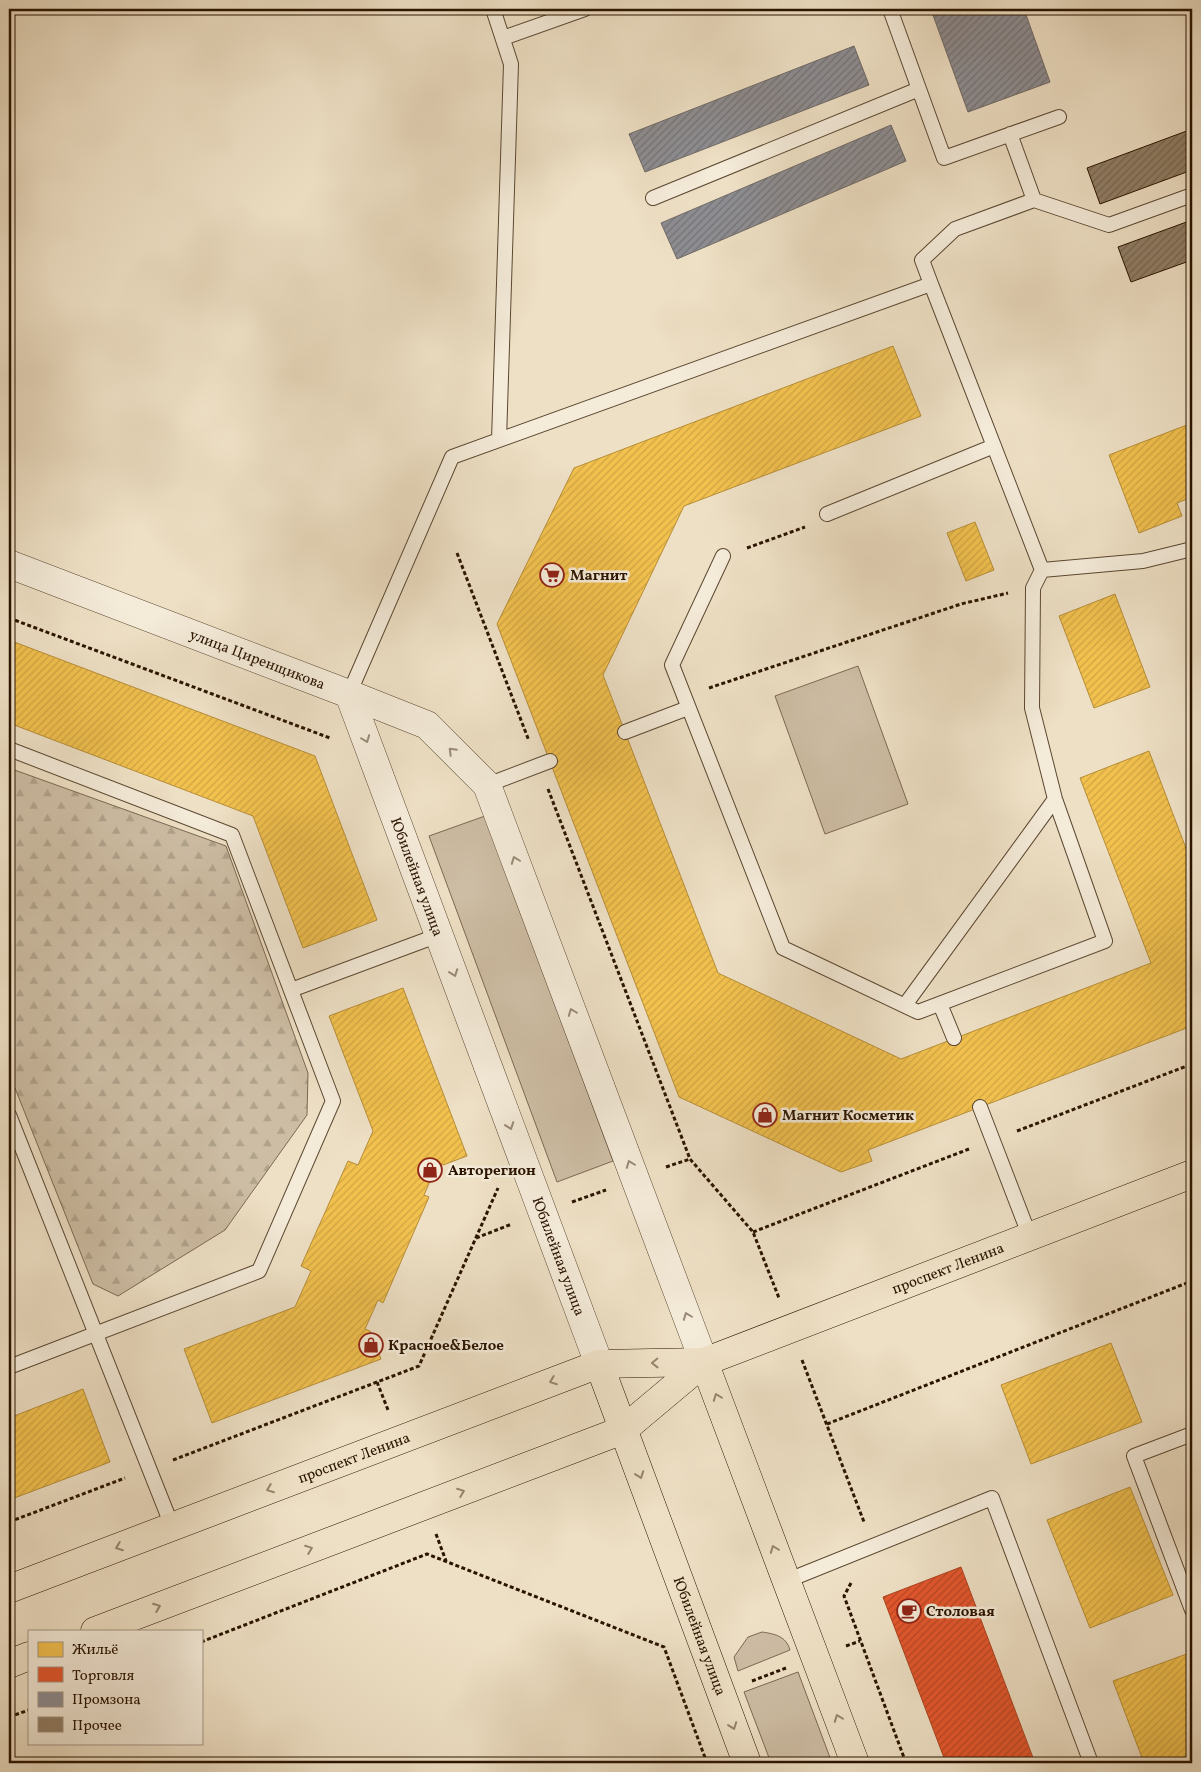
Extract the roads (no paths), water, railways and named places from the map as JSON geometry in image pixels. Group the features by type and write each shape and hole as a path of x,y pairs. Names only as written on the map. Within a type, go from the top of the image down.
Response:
{"main road":[{"name":"проспект Ленина","path":"98,1630 624,1430 704,1362 1192,1174"},
{"name":"проспект Ленина","path":"9,1589 598,1364 704,1362"},
{"path":"704,1362 855,1763"},
{"name":"Юбилейная улица","path":"598,1364 747,1763"},
{"path":"9,1664 28,1656"}],"street":[{"name":"улица Циренщикова","path":"9,564 349,694 427,726 487,785"},
{"name":"Юбилейная улица","path":"349,694 598,1364"},
{"path":"487,785 704,1362"}],"lane":[{"path":"493,9 511,64 499,440"},
{"path":"503,38 585,9"},
{"path":"890,9 944,158 1058,117"},
{"path":"653,198 919,89"},
{"path":"1010,134 1034,200"},
{"path":"723,556 672,665 783,948 918,1012 1105,942 1056,799 1032,708 1033,588 1042,570 922,260 955,229 1034,200 1109,225 1192,195"},
{"path":"349,694 452,457 931,284"},
{"path":"827,514 994,446"},
{"path":"1042,570 1143,561 1192,548"},
{"path":"625,732 686,702"},
{"path":"9,749 232,835 333,1101 260,1271 9,1367"},
{"path":"487,785 544,763"},
{"path":"905,1005 1056,799"},
{"path":"291,990 439,935"},
{"path":"940,1004 954,1038"},
{"path":"980,1107 1030,1237"},
{"path":"9,1115 172,1526"},
{"path":"1192,1434 1134,1456 1192,1610"},
{"path":"786,1581 992,1498 1091,1763"}],"place":[{"name":"Магнит","path":"552,575"},
{"name":"Магнит Косметик","path":"765,1115"},
{"name":"Авторегион","path":"430,1170"},
{"name":"Красное&Белое","path":"371,1345"},
{"name":"Столовая","path":"909,1611"}]}
